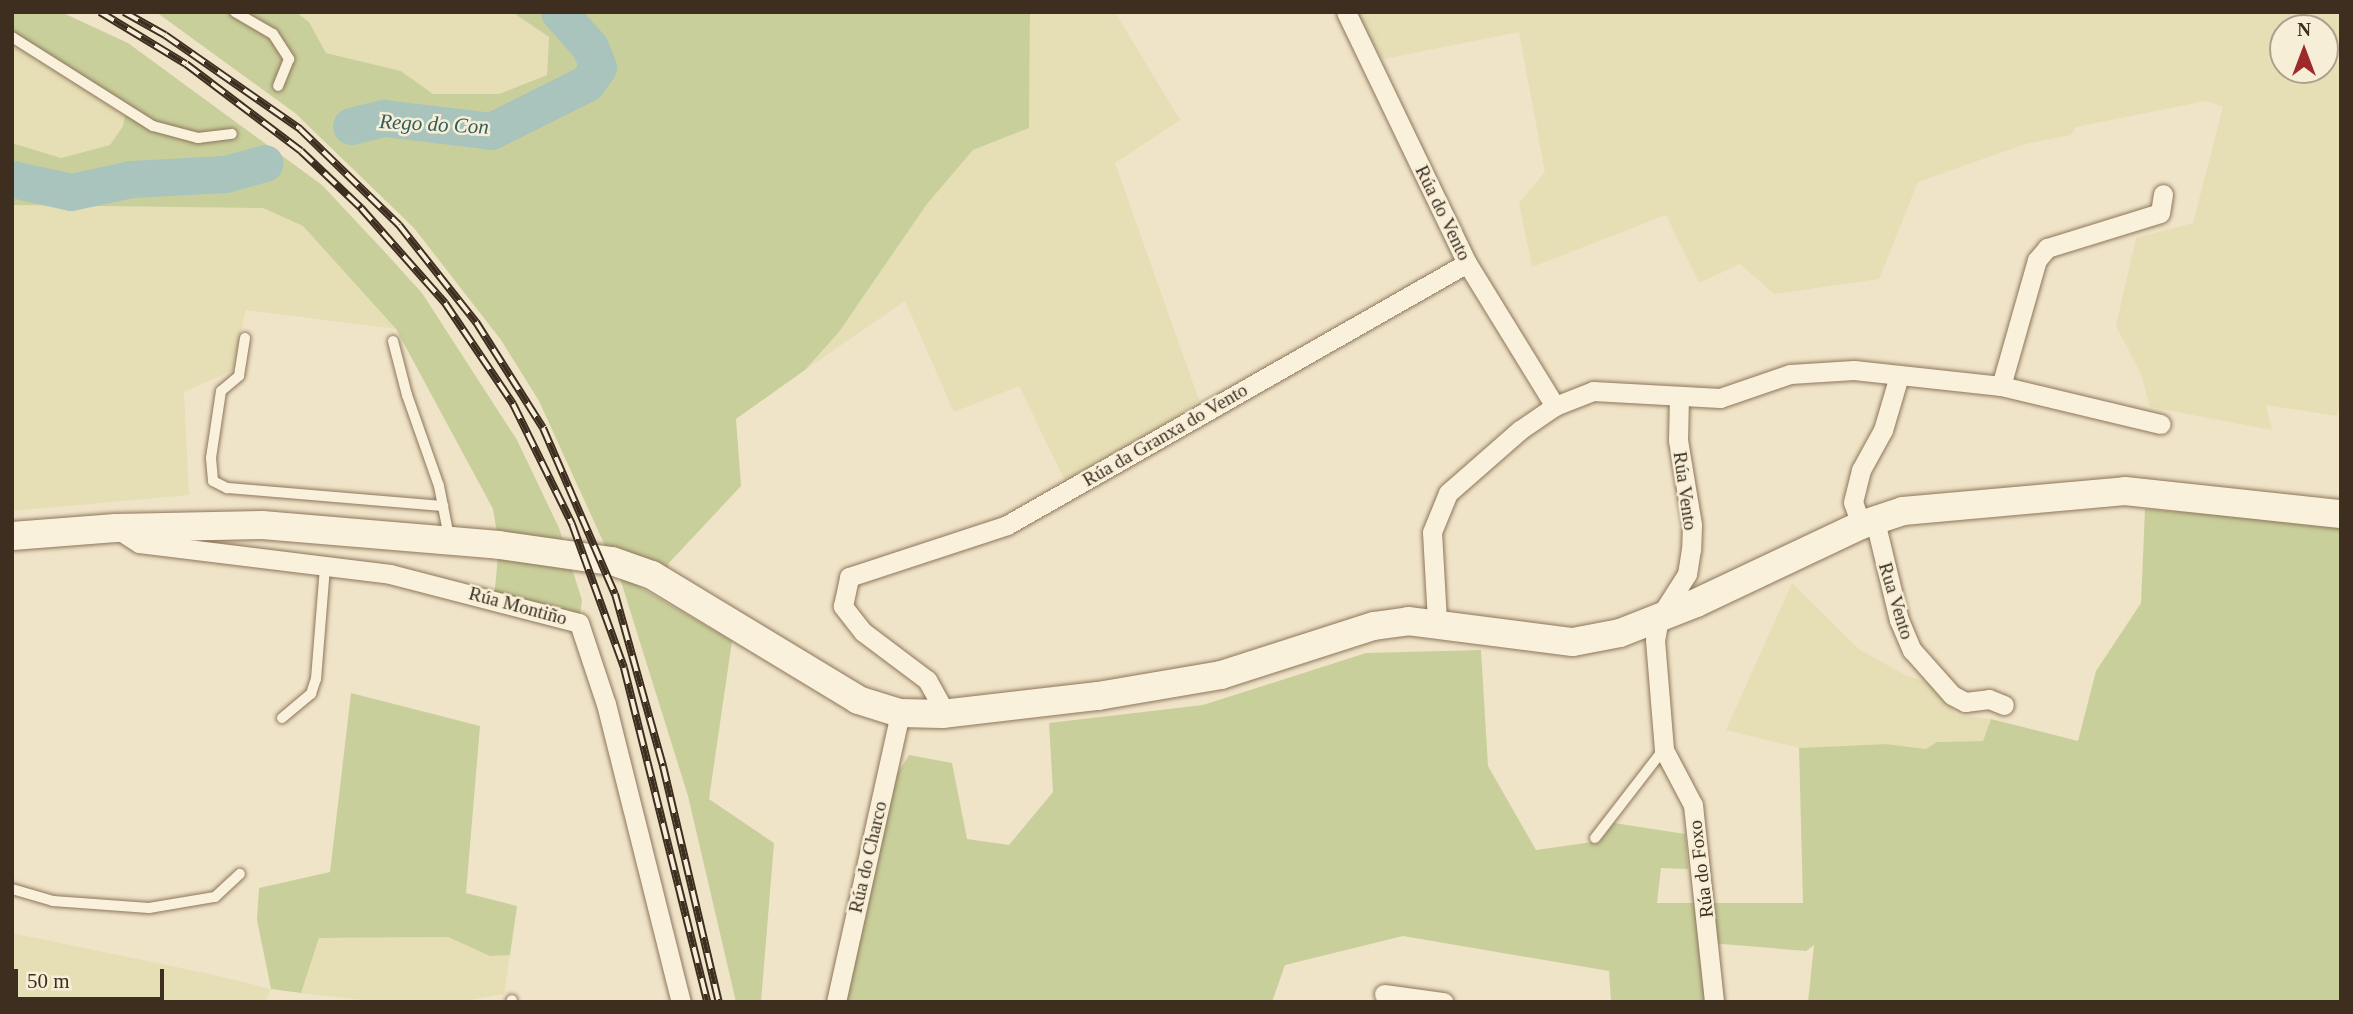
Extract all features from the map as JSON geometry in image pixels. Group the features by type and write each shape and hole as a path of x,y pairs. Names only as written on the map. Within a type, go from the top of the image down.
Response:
{"main road":[{"path":"12,536 116,527 262,525 449,541 612,561 652,575 858,700 900,713 946,714 1160,687 1221,675 1374,626 1437,621 1573,642 1620,633 1659,618 1868,523 1928,508 2125,491 2341,514"}],"street":[{"name":"Rúa do Vento","path":"1346,12 1467,263 1555,406"},
{"path":"2001,386 2037,260 2047,248 2160,213 2162,194"},
{"name":"Rúa da Granxa do Vento","path":"946,714 927,680 863,632 843,606 849,577 1007,526 1467,263"},
{"path":"1437,621 1432,532 1436,513 1448,493 1555,406 1594,391 1720,398 1790,374 1854,370 2001,386 2161,424"},
{"path":"1868,523 1853,502 1861,470 1883,430 1899,376"},
{"name":"Rúa Vento","path":"1659,618 1687,574 1691,549 1691,515 1678,440 1679,397"},
{"name":"Rua Vento","path":"1868,523 1899,620 1912,650 1952,695 1965,702 1989,699 2004,705"},
{"name":"Rúa Montiño","path":"116,527 139,543 390,574 579,623 606,704 681,1002"},
{"name":"Rúa do Foxo","path":"1659,618 1655,640 1664,750 1693,805 1714,1002"},
{"name":"Rúa do Charco","path":"836,1002 900,713"},
{"path":"1384,994 1443,1002"}],"lane":[{"path":"235,12 273,34 289,59 278,86"},
{"path":"12,37 153,127 198,138 232,134"},
{"path":"244,338 239,376 221,391 211,458 212,481 228,488 443,506"},
{"path":"393,341 443,506 449,541"},
{"path":"282,718 311,694 316,679 325,566"},
{"path":"1595,838 1664,750"},
{"path":"12,889 53,901 149,908 215,897 240,874"}],"shaded area":[{"path":"296,12 512,12 549,37 547,75 499,94 433,94 401,71 326,53 309,22"},
{"path":"1030,12 1115,12 1180,120 1115,163 1199,400 1075,486 1063,477 1019,386 954,412 905,301 805,370 839,332 927,204 973,150 1029,128"},
{"path":"1355,12 2341,12 2341,401 2337,416 2266,405 2272,430 2150,407 2141,374 2116,326 2136,238 2193,223 2223,107 2206,101 2076,127 2071,135 2025,144 1918,182 1879,279 1774,294 1740,264 1699,283 1666,215 1532,267 1519,203 1545,172 1519,32 1383,59"},
{"path":"12,37 127,109 123,126 110,145 61,158 12,143"},
{"path":"12,205 263,208 303,226 396,329 246,310 233,370 184,392 189,495 12,511"},
{"path":"1792,583 1860,650 1905,675 1939,686 1956,715 1991,719 1983,741 1937,742 1926,749 1886,744 1799,748 1726,730"},
{"path":"12,933 271,989 265,1002 12,1002"},
{"path":"448,937 481,952 510,955 504,994 460,1002 379,1002 301,993 319,938"}],"green space":[{"path":"12,12 61,12 128,43 322,185 383,250 422,293 517,440 559,528 582,600 579,623 494,599 499,545 493,509 396,329 303,226 263,208 12,205 12,143 61,158 110,145 123,126 126,109 12,37"},
{"path":"156,12 296,12 309,22 326,53 401,71 433,94 499,94 547,75 549,37 512,12 1030,12 1029,128 973,150 927,204 839,332 805,370 736,419 741,486 668,564 671,586 612,561 539,401 501,340 414,228 295,113"},
{"path":"2145,509 2341,525 2341,1002 1808,1002 1814,945 1806,951 1710,943 1708,1002 1611,1002 1609,971 1403,936 1285,965 1272,1002 836,1002 881,800 909,755 952,763 967,839 1009,845 1053,792 1049,723 1203,705 1366,653 1481,650 1488,766 1536,850 1600,841 1614,823 1685,834 1688,869 1661,868 1657,903 1803,903 1799,748 1886,744 1926,749 1937,742 1983,741 1991,719 2078,741 2096,671 2141,603"},
{"path":"619,575 732,641 709,799 774,843 761,1002 736,1002 688,796"},
{"path":"351,693 480,726 466,893 517,906 510,955 490,956 448,937 319,938 301,993 271,989 257,920 259,888 330,872"}],"waterway":[{"name":"Rego do Con","path":"351,126 384,118 491,131 587,83 598,67 590,47 559,12"},
{"name":"Rego do Con","path":"12,179 71,192 131,179 225,174 265,163"}],"railway":[{"path":"100,12 186,64 301,151 361,208 445,303 513,404 572,524 624,668 707,1002"},
{"path":"124,12 165,35 300,129 399,225 476,322 543,428 615,594 663,766 719,1002"}]}
